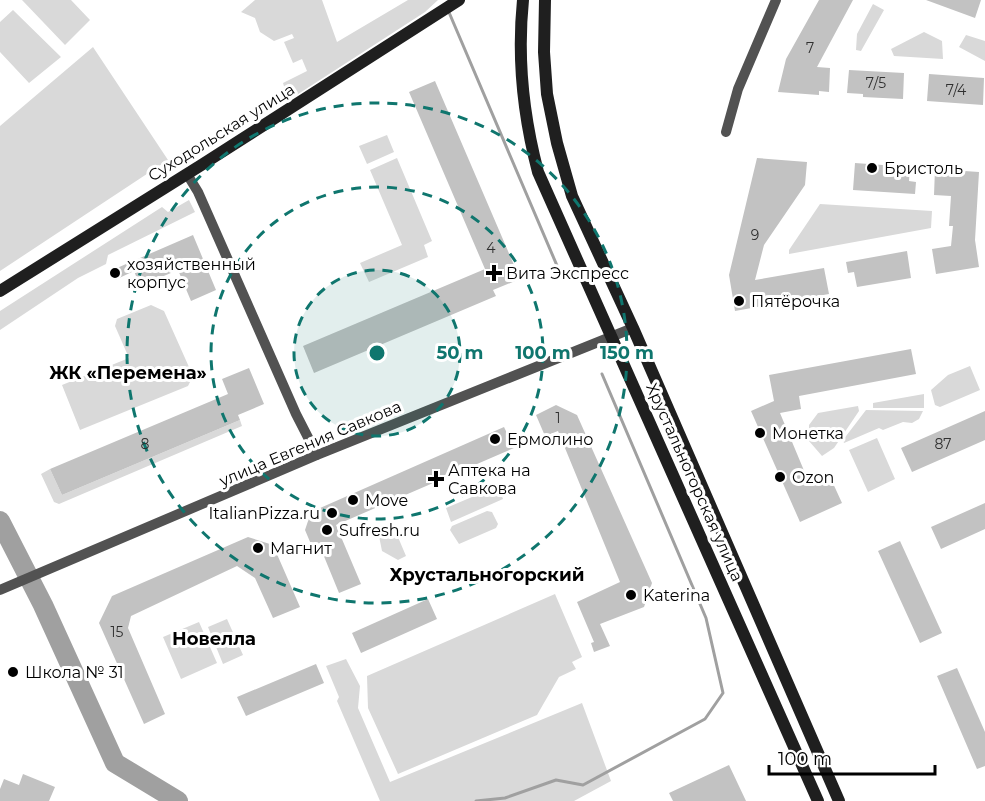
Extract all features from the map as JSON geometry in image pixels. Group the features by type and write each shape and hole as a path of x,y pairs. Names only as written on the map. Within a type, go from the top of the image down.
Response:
{"street":[{"name":"Суходольская улица","path":"0,291 188,174 459,0"},
{"name":"Хрустальногорская улица","path":"523,0 520,70 527,128 538,172 818,801"},
{"path":"726,132 738,89 776,0"},
{"name":"Хрустальногорская улица","path":"543,1 544,74 557,143 573,196 839,801"},
{"path":"188,174 296,414 317,455"},
{"name":"улица Евгения Савкова","path":"3,589 317,455 633,328"},
{"path":"744,633 754,636 761,624"},
{"path":"784,726 791,716 803,721"}],"shaded area":[{"path":"22,0 71,0 90,20 65,45"},
{"path":"255,0 322,0 337,42 408,0 438,0 425,12 292,98 287,96 283,83 307,71 302,59 293,63 284,42 294,38 292,34 274,41 260,32 255,18 241,12"},
{"path":"873,4 884,10 861,51 856,50 857,34"},
{"path":"13,10 61,57 29,83 0,52 0,22"},
{"path":"924,32 942,41 943,59 894,56 891,49"},
{"path":"966,35 985,41 985,61 959,47"},
{"path":"93,47 168,160 0,271 0,126"},
{"path":"387,135 394,152 367,164 359,146"},
{"path":"397,158 432,241 424,245 428,257 369,282 360,263 402,245 370,170"},
{"path":"189,200 195,212 108,255 106,264 78,278 0,330 0,311 162,207 168,212"},
{"path":"820,204 932,211 931,228 789,254 789,250"},
{"path":"151,305 164,311 193,376 188,386 80,430 62,385 129,358 115,326 117,319"},
{"path":"970,366 980,390 940,407 935,405 931,390 948,375"},
{"path":"924,394 924,408 873,408 873,403"},
{"path":"858,406 859,411 834,448 822,456 809,441 809,425 818,413"},
{"path":"866,410 923,411 919,419 912,423 903,422 883,430 879,428 844,443 843,440"},
{"path":"240,420 242,426 59,504 54,502 41,474 50,469 62,495"},
{"path":"877,438 895,479 868,492 849,450"},
{"path":"498,486 503,499 451,522 446,508"},
{"path":"487,511 492,512 498,524 496,528 459,544 450,530 452,526"},
{"path":"395,530 406,556 398,560 382,551 379,536"},
{"path":"555,594 582,657 572,662 576,669 559,677 537,715 398,774 368,708 367,676"},
{"path":"227,619 243,655 223,664 208,627"},
{"path":"199,622 217,663 181,679 163,637"},
{"path":"346,659 360,686 358,708 390,782 582,703 611,781 574,801 380,801 337,701 339,697 326,666"}],"building":[{"path":"819,0 853,0 817,67 830,68 829,92 819,91 819,95 778,92 786,59"},
{"path":"926,0 981,0 975,18"},
{"path":"849,70 904,73 903,99 863,97 863,94 847,93"},
{"path":"929,74 984,78 983,105 927,101"},
{"path":"435,81 520,279 493,290 496,296 314,373 303,346 485,269 409,92"},
{"path":"757,158 807,162 805,185 764,245 755,280 824,268 829,294 735,311 729,275"},
{"path":"855,163 910,167 909,181 916,182 915,194 853,190"},
{"path":"935,169 979,172 975,240 979,267 936,274 932,249 951,246 953,226 949,226 951,196 934,195"},
{"path":"193,235 216,290 191,301 178,270 140,286 134,271 115,280 110,271"},
{"path":"907,251 911,278 857,287 854,272 848,273 846,262"},
{"path":"911,349 916,374 799,396 801,409 780,413 810,485 831,479 842,503 800,522 751,411 774,401 769,375"},
{"path":"249,368 264,404 238,415 240,420 62,495 50,469 228,394 222,379"},
{"path":"556,405 577,415 652,583 644,607 600,624 610,646 594,652 591,643 594,642 577,602 620,582 558,431 545,436 536,415"},
{"path":"985,411 985,440 912,472 901,448"},
{"path":"504,427 514,448 336,525 361,584 339,593 323,554 316,556 305,530 311,512"},
{"path":"985,503 985,529 941,549 931,527"},
{"path":"248,537 273,545 300,607 273,618 255,578 237,566 131,616 128,628 165,714 144,724 99,623 112,596"},
{"path":"900,541 942,633 920,643 878,551"},
{"path":"428,599 437,619 361,653 352,633"},
{"path":"316,664 324,683 246,716 237,697"},
{"path":"957,668 985,732 985,766 977,769 937,676"},
{"path":"729,765 746,801 673,801 669,793"},
{"path":"23,774 55,787 49,801 0,801 0,789 4,779 19,785"}],"waterway":[{"path":"448,10 561,275"},
{"path":"476,801 505,798 556,780 583,785 705,719 723,693 706,618 602,374"},
{"path":"0,521 43,605 115,763 178,801"}],"place":[{"name":"Бристоль","path":"872,168"},
{"name":"хозяйственный корпус","path":"115,273"},
{"name":"Вита Экспресс","path":"494,273"},
{"name":"Пятёрочка","path":"739,301"},
{"name":"Монетка","path":"760,433"},
{"name":"Ермолино","path":"495,439"},
{"name":"Ozon","path":"780,477"},
{"name":"Аптека на Савкова","path":"436,479"},
{"name":"Move","path":"353,500"},
{"name":"ItalianPizza.ru","path":"332,513"},
{"name":"Sufresh.ru","path":"327,530"},
{"name":"Магнит","path":"258,548"},
{"name":"Katerina","path":"631,595"},
{"name":"Школа № 31","path":"13,672"}],"district":[{"name":"ЖК «Перемена»","path":"128,373"},
{"name":"Хрустальногорский","path":"487,575"},
{"name":"Новелла","path":"214,639"}]}
